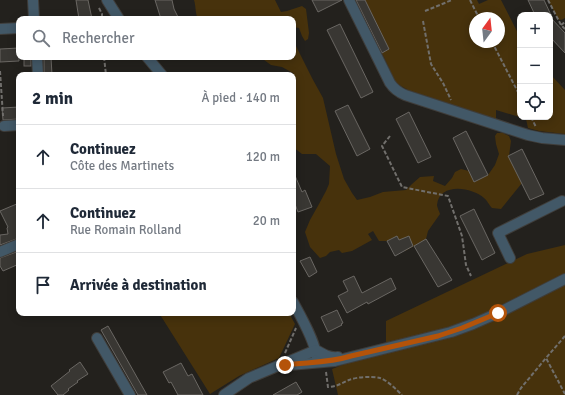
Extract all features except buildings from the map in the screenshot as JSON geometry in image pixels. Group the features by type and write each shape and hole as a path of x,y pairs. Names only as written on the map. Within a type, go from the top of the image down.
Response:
{"street":[{"path":"33,0 34,16"},
{"path":"107,0 117,16"},
{"path":"349,0 394,89 405,95 535,137 565,140"},
{"path":"0,29 16,28"},
{"path":"37,60 38,72"},
{"path":"150,60 160,72"},
{"path":"4,124 16,125"},
{"path":"510,258 498,233 562,201"},
{"path":"0,252 16,245"},
{"path":"281,365 321,366 351,356 438,336 498,313 565,279"},
{"path":"296,308 316,350 321,366"},
{"path":"97,338 130,395"},
{"path":"316,350 332,357 351,356"},
{"path":"224,395 249,378 316,350"}],"path":[{"path":"425,11 452,0"},
{"path":"470,0 477,12"},
{"path":"548,0 561,25 565,29"},
{"path":"99,7 102,16"},
{"path":"423,21 428,55 431,64 451,98 452,104 450,110"},
{"path":"561,25 565,22"},
{"path":"495,48 517,90"},
{"path":"104,60 106,72"},
{"path":"0,71 4,124"},
{"path":"390,136 382,146 402,187 448,196 462,236 466,265 471,276"},
{"path":"281,365 282,358 297,325"},
{"path":"516,395 565,336"},
{"path":"546,358 565,394"},
{"path":"321,366 328,387 333,387 351,379 360,377 381,378 393,386 402,395"}],"shaded area":[{"path":"194,0 275,0 281,12 302,6 306,9 309,33 308,39 305,41 299,28 296,28 296,16 197,16"},
{"path":"365,0 477,0 479,4 488,0 501,0 517,31 517,116 496,110 496,119 408,90 396,83 382,53 389,49"},
{"path":"548,0 565,0 565,18 561,20 558,19"},
{"path":"296,46 323,98 336,154 344,179 357,200 383,192 406,190 420,177 434,176 433,181 445,186 455,172 461,169 469,171 474,182 488,175 495,165 499,154 495,136 497,133 503,133 509,136 511,141 509,156 522,183 501,209 492,208 485,199 472,191 457,189 444,193 439,198 437,205 440,214 428,231 426,239 405,251 397,236 387,241 379,241 373,231 368,234 372,240 352,251 342,253 339,250 330,252 326,256 320,258 310,247 305,232 329,184 330,166 316,154 302,154 296,149 296,72 291,72 282,67 271,65 264,60 296,60"},
{"path":"553,77 565,90 565,134 539,131 528,128 526,120 553,120"},
{"path":"565,245 565,395 338,395 332,369 386,348 386,321 527,254"},
{"path":"161,316 291,316 295,324 279,358 239,376 210,394"}],"route":[{"path":"285,365 340,360 351,356 438,336 473,324 498,313"}]}
